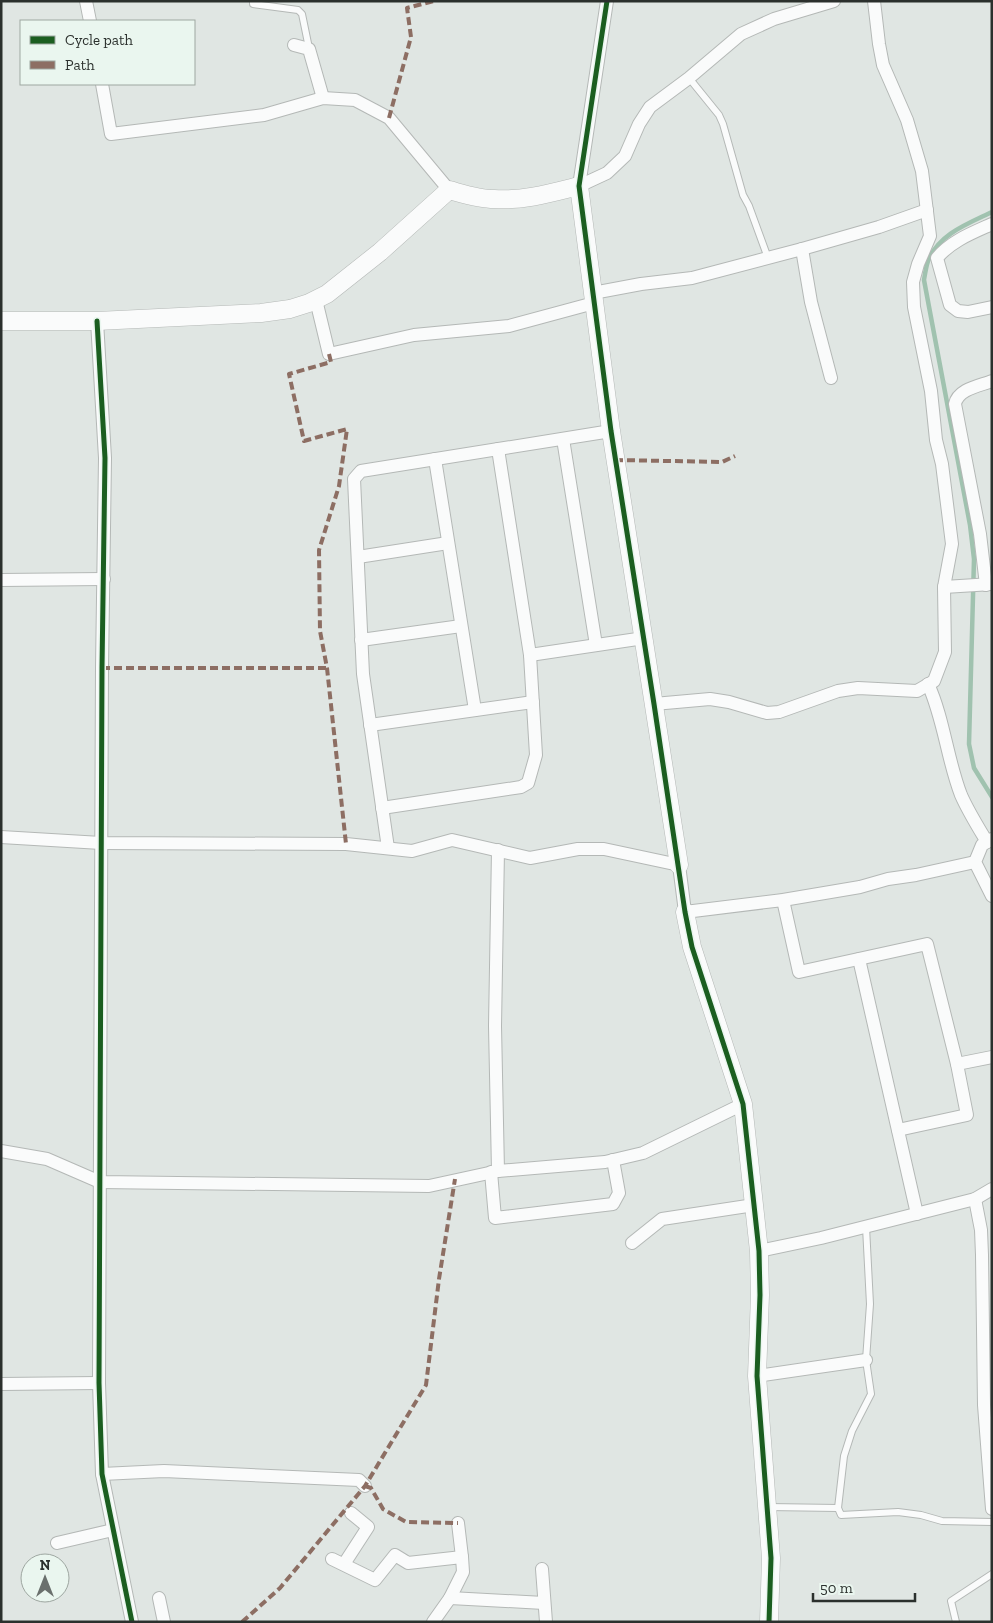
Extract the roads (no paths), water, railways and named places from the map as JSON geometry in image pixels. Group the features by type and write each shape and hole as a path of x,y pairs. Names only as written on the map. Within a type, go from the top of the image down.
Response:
{"street":[{"path":"86,1 90,20"},
{"path":"607,1 579,186 611,431 685,912 692,948 743,1104 759,1251 760,1295 757,1376 771,1558 769,1622"},
{"path":"102,85 111,134 264,115 323,98 355,100 389,118 448,190 477,198 495,200 532,198 579,186 607,173 625,156 638,124 650,107 689,78 742,34 774,19 834,1"},
{"path":"654,704 710,699 729,702 767,713 779,712 838,691 858,688 917,692 934,681 945,652 952,544 942,464 936,440 931,391 914,307 913,282 918,264 930,236 922,171 906,120 883,65 874,1"},
{"path":"294,45 309,49 323,98"},
{"path":"1,321 97,321 261,313 290,309 309,303 327,294 380,252 448,190"},
{"path":"316,300 329,354 414,335 509,326 641,284 692,278 802,250 879,227 927,210"},
{"path":"992,224 957,240 937,258 950,305 958,311 968,312 992,307"},
{"path":"927,244 944,251"},
{"path":"802,250 811,302 831,378"},
{"path":"97,321 105,458 99,1383 102,1474 132,1622"},
{"path":"949,587 985,585 980,534 955,404 956,398 960,394 992,381"},
{"path":"388,848 363,674 354,479 362,471 611,431"},
{"path":"563,439 596,645"},
{"path":"382,808 521,787 528,782 536,755 530,655 498,449"},
{"path":"435,459 475,710"},
{"path":"358,557 448,543"},
{"path":"1,580 104,579"},
{"path":"362,640 462,626"},
{"path":"530,655 644,638"},
{"path":"928,684 935,700 961,795 972,818 989,841 982,845 975,862 992,896"},
{"path":"370,724 533,702"},
{"path":"1,837 102,843 346,844 412,850 452,840 530,858 578,849 604,849 679,865"},
{"path":"498,850 495,1218 613,1204 619,1193 613,1160"},
{"path":"685,912 860,888 888,879 975,862"},
{"path":"783,900 799,972 927,944 957,1064 967,1115 898,1130"},
{"path":"859,959 917,1214"},
{"path":"957,1064 992,1057"},
{"path":"1,1151 46,1159 100,1182 429,1186 495,1171 605,1162 643,1153 743,1104"},
{"path":"759,1251 866,1227 975,1199 992,1189"},
{"path":"975,1199 987,1255 984,1405 992,1509"},
{"path":"632,1243 662,1219 754,1205"},
{"path":"757,1376 866,1360"},
{"path":"1,1384 99,1383"},
{"path":"102,1474 164,1471 358,1480 365,1486"},
{"path":"351,1513 368,1527 338,1561 375,1580 395,1555 408,1563 462,1557"},
{"path":"433,1622 450,1598 463,1572 458,1523"},
{"path":"57,1543 113,1530"},
{"path":"542,1569 546,1622"},
{"path":"159,1598 164,1622"},
{"path":"450,1598 544,1603"}],"lane":[{"path":"253,1 253,4 298,10 302,14 309,49"},
{"path":"689,78 719,115 723,124 743,195 749,206 768,258"},
{"path":"866,1227 870,1304 866,1360 871,1394 852,1431 847,1448 838,1508 840,1515 898,1512 942,1521 992,1522"},
{"path":"767,1507 838,1508"},
{"path":"956,1622 951,1601 992,1574"}],"waterway":[{"path":"992,212 946,237 928,261 924,280 970,525 974,559 969,744 974,768 992,797"}]}
